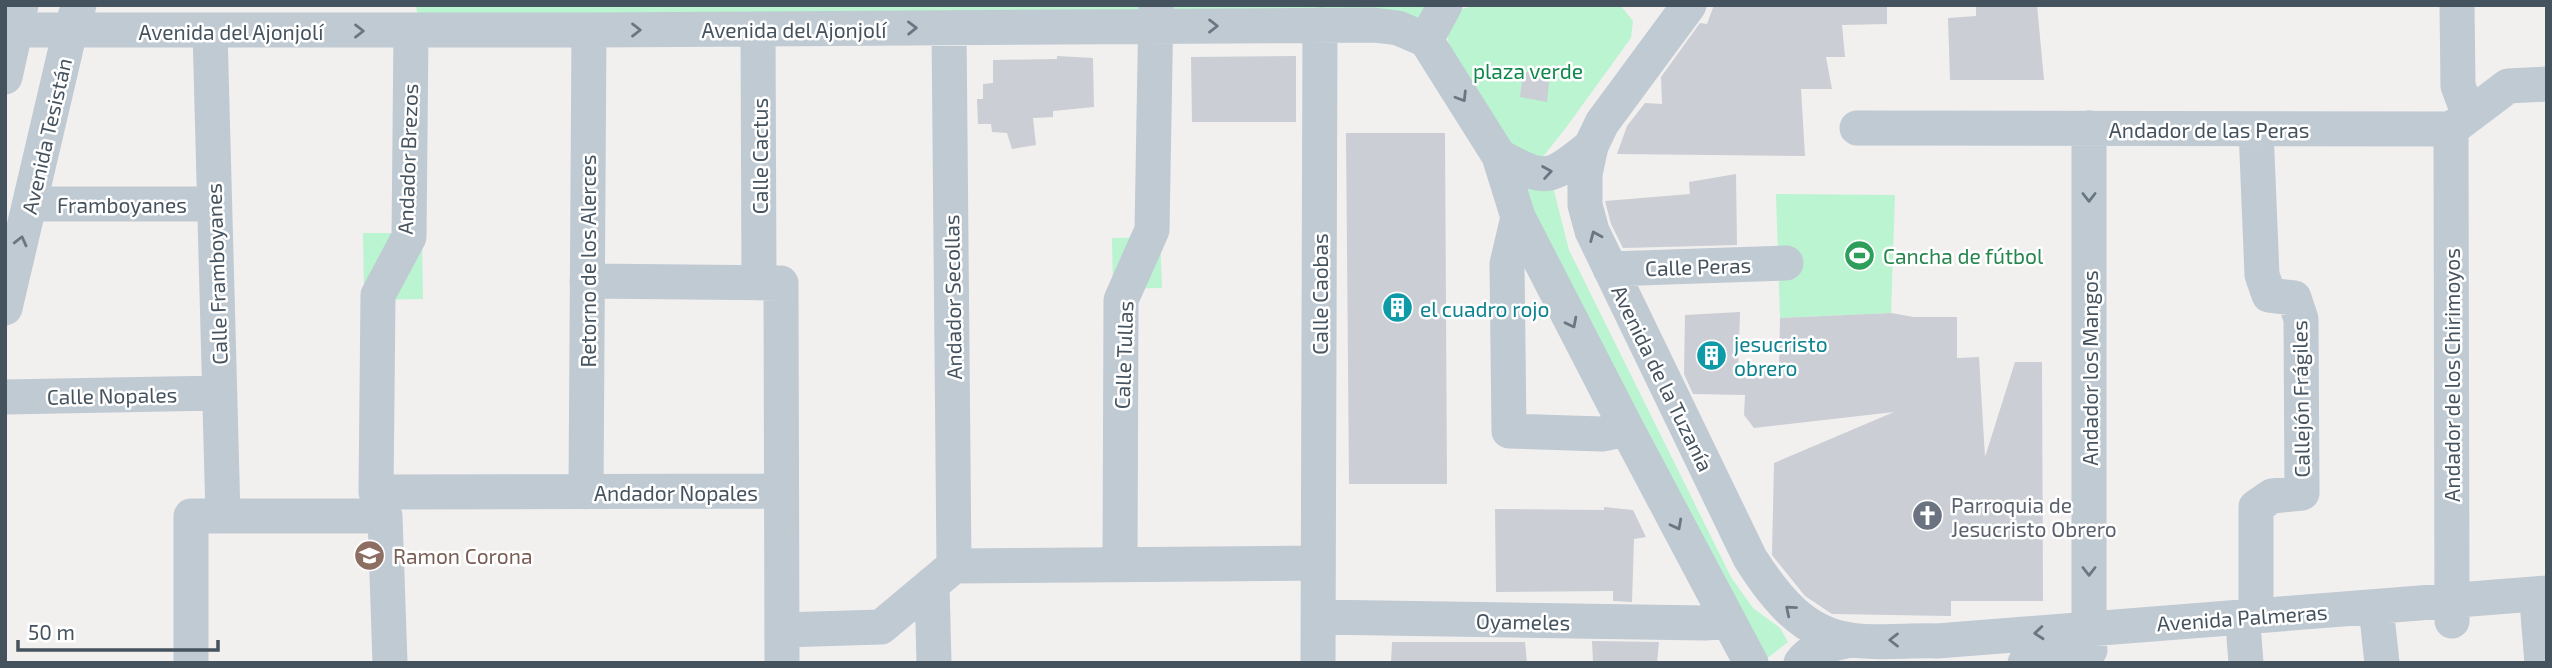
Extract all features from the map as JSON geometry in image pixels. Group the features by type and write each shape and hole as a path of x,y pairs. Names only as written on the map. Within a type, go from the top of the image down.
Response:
{"street":[{"path":"1445,5 1426,40 1499,156 1518,217 1627,429 1717,622 1751,663"},
{"name":"Avenida de la Tuzanía","path":"1689,5 1664,22 1602,123 1591,146 1585,174 1585,205 1592,231 1750,558 1771,592 1818,631 1850,640 1950,652"},
{"name":"Andador de los Chirimoyos","path":"2452,611 2460,122 2458,5"},
{"name":"Avenida del Ajonjolí","path":"13,22 75,18 210,31 425,22 589,30 949,28 1156,16 1320,25 1374,24 1398,28 1426,40"},
{"name":"Calle Tullas","path":"1120,563 1121,300 1152,230 1156,16"},
{"name":"Avenida Tesistán","path":"5,308 75,18"},
{"path":"5,77 13,22"},
{"name":"Andador Brezos","path":"381,504 379,295 409,237 425,22"},
{"name":"Calle Caobas","path":"1318,663 1320,25"},
{"name":"Andador Secollas","path":"934,663 943,575 949,28"},
{"name":"Calle Cactus","path":"758,29 759,283"},
{"name":"Retorno de los Alerces","path":"586,492 589,30"},
{"name":"Calle Framboyanes","path":"191,663 219,393 210,31"},
{"path":"2460,122 2508,86 2547,84"},
{"name":"Andador de las Peras","path":"1857,128 2256,129 2460,122"},
{"name":"Andador los Mangos","path":"2089,128 2089,640"},
{"name":"Callejón Frágiles","path":"2249,638 2256,507 2272,496 2302,493 2301,319 2294,298 2269,295 2262,275 2256,129"},
{"path":"1499,156 1530,173 1544,174 1568,164 1591,146"},
{"name":"Framboyanes","path":"30,204 214,204"},
{"path":"1518,217 1507,264 1509,431 1602,434 1627,429"},
{"name":"Calle Peras","path":"1610,269 1786,263"},
{"path":"587,281 781,283 781,491"},
{"name":"Calle Nopales","path":"5,397 219,393"},
{"name":"Andador Nopales","path":"207,516 586,492 781,491 782,646 881,627 943,575"},
{"path":"381,504 390,663"},
{"path":"943,575 1120,563 1318,563"},
{"path":"2542,663 2544,607"},
{"name":"Avenida Palmeras","path":"2249,638 2452,611 2544,607"},
{"name":"Avenida Palmeras","path":"1950,652 2089,640 2249,638 2378,626 2452,611"},
{"name":"Oyameles","path":"1318,617 1717,622"},
{"path":"1717,622 1724,663"},
{"path":"2378,626 2382,663"},
{"path":"1801,663 1804,658 1822,647 1850,640"},
{"name":"Avenida Palmeras","path":"2025,663 2089,640"}],"green space":[{"name":"plaza verde","path":"416,5 1427,5 1422,24 417,13"},
{"name":"plaza verde","path":"1477,5 1620,5 1633,21 1631,38 1530,173 1455,70 1447,36 1458,10"},
{"path":"1553,187 1569,250 1731,577 1753,608 1780,628 1788,642 1761,663 1521,190"},
{"path":"1776,194 1895,195 1891,313 1780,318"},
{"path":"363,233 422,233 423,299 364,300"},
{"path":"1160,237 1162,288 1113,289 1112,238"}],"building":[{"path":"1714,5 1887,5 1887,24 1842,25 1845,57 1826,57 1832,89 1801,89 1805,156 1617,154 1627,126 1645,103 1662,104 1661,77 1700,23 1707,24"},
{"path":"1976,5 2037,5 2044,80 1950,80 1948,18 1976,16"},
{"path":"1057,56 1093,58 1094,107 1053,111 1053,117 1033,118 1036,145 1012,149 1007,133 992,132 991,124 978,124 977,99 983,99 983,84 993,83 993,60 1057,59"},
{"path":"1296,56 1296,122 1192,122 1191,57"},
{"path":"1523,72 1550,74 1547,102 1520,97"},
{"name":"el cuadro rojo","path":"1346,133 1445,133 1447,484 1349,484"},
{"path":"1736,174 1737,245 1623,248 1611,224 1605,201 1690,194 1689,182"},
{"name":"Parroquia de Jesucristo Obrero","path":"1740,312 1738,374 1779,369 1780,318 1891,313 1914,317 1957,317 1957,358 1979,357 1985,457 2015,362 2042,362 2043,601 1951,601 1951,616 1832,614 1805,596 1772,555 1774,463 1894,412 1754,428 1744,415 1745,395 1693,394 1684,374 1685,315"},
{"path":"1604,507 1633,510 1646,537 1634,539 1632,602 1613,601 1613,591 1496,592 1495,509 1604,510"},
{"path":"1592,641 1659,642 1657,663 1593,663"},
{"path":"1392,642 1525,642 1527,663 1391,663"}],"place":[{"name":"Cancha de fútbol","path":"1860,255"},
{"name":"el cuadro rojo","path":"1397,308"},
{"name":"jesucristo obrero","path":"1711,355"},
{"name":"Parroquia de Jesucristo Obrero","path":"1928,516"},
{"name":"Ramon Corona","path":"370,555"}]}
